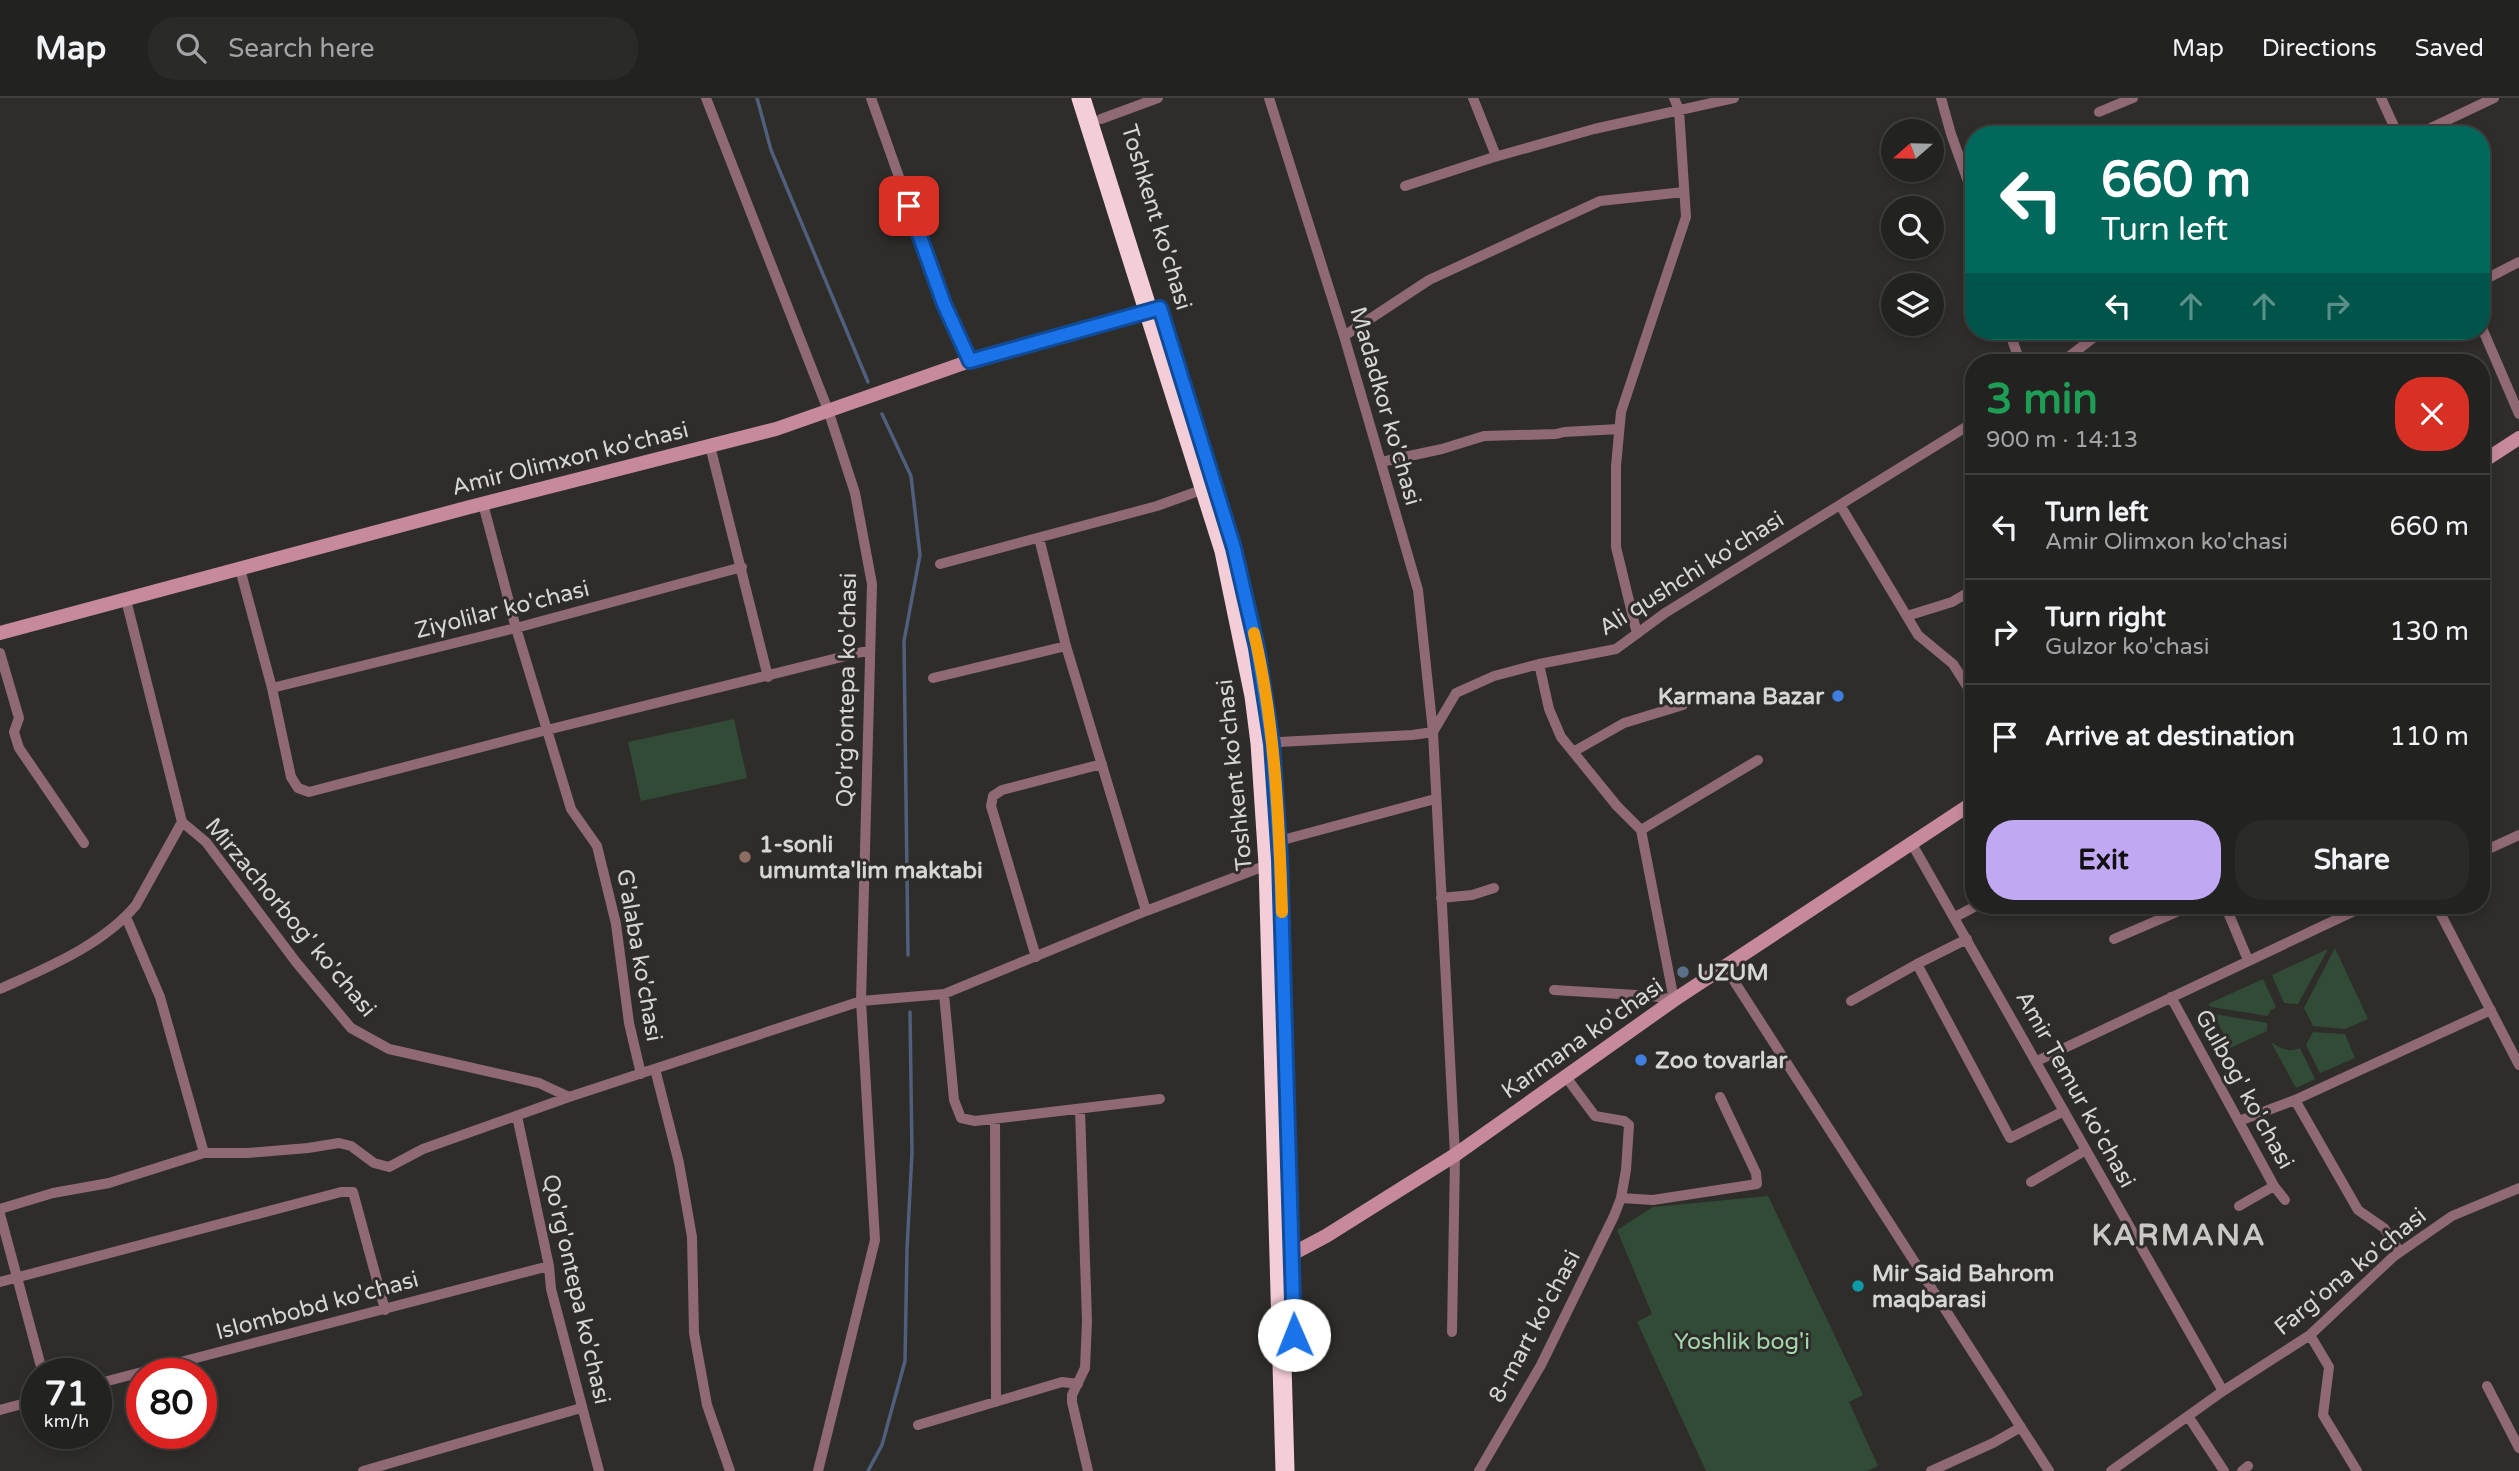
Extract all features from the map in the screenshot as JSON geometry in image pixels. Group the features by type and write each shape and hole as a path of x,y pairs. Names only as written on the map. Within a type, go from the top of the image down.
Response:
{"highway":[{"name":"Toshkent ko'chasi","path":"1081,98 1234,548 1257,648 1276,855 1286,1254 1286,1471"},
{"name":"Toshkent ko'chasi","path":"1094,98 1226,563 1266,743"}],"street":[{"name":"Qo'rg'ontepa ko'chasi","path":"706,98 828,410 855,493 872,584 861,1001 875,1240 818,1471"},
{"path":"871,98 944,304 970,361"},
{"path":"1101,119 1158,98"},
{"name":"Madadkor ko'chasi","path":"1269,98 1344,336 1418,590 1433,732 1455,1155 1452,1332"},
{"path":"1473,98 1496,156"},
{"path":"1637,634 1616,547 1616,466 1625,400 1686,217 1679,110 1674,98"},
{"path":"1405,186 1496,156 1594,129 1734,98"},
{"path":"1941,98 1965,173"},
{"path":"2099,112 2133,98"},
{"path":"2381,98 2394,126"},
{"path":"2435,126 2494,98"},
{"path":"1344,336 1429,279 1600,201 1685,192"},
{"path":"2490,277 2519,262"},
{"name":"Amir Olimxon ko'chasi","path":"0,633 483,503 776,429 970,361 1153,310"},
{"path":"2072,354 2090,340"},
{"path":"2487,340 2519,414"},
{"name":"Ali qushchi ko'chasi","path":"1433,732 1456,693 1494,676 1616,649 1665,613 1965,428"},
{"path":"1381,462 1442,449 1484,436 1619,429"},
{"path":"2490,457 2519,438"},
{"path":"710,446 768,677"},
{"path":"940,564 1157,506 1204,489"},
{"name":"G'alaba ko'chasi","path":"483,503 516,628 571,809 597,846 616,924 627,1012 641,1074"},
{"path":"1840,505 1918,635 1953,664 1965,683"},
{"path":"1039,538 1066,646 1146,911"},
{"name":"Ziyolilar ko'chasi","path":"272,688 516,628 742,567"},
{"path":"240,569 272,688 291,777 298,788 309,792 870,650"},
{"path":"1907,616 1952,602 1965,594"},
{"name":"Mirzachorbog' ko'chasi","path":"126,600 182,822 206,842 296,962 351,1028 389,1049 540,1083 569,1097"},
{"path":"933,678 1066,646"},
{"path":"0,653 19,718 14,732 19,748 84,843"},
{"path":"1539,664 1549,709 1561,737 1617,806 1641,830 1674,1000 1653,996 1554,990"},
{"path":"1573,752 1624,723 1683,705"},
{"path":"1266,743 1433,732"},
{"path":"1641,830 1758,760"},
{"path":"1036,957 991,806 993,796 1002,790 1102,764"},
{"path":"38,1358 0,1212 53,1193 109,1183 204,1153 248,1153 339,1143 351,1146 374,1163 389,1167 423,1149 569,1097 861,1001 944,994 1276,855 1436,799"},
{"name":"Karmana ko'chasi","path":"1286,1254 1325,1236 1455,1155 1674,1000 1965,808"},
{"name":"Mirzachorbog' ko'chasi","path":"0,989 60,962 126,917 136,905 182,822"},
{"path":"2490,848 2519,835"},
{"name":"Amir Temur ko'chasi","path":"1912,844 2223,1391"},
{"path":"1441,898 1472,895 1494,888"},
{"path":"1955,917 1965,912"},
{"path":"2114,939 2172,914"},
{"path":"2229,914 2248,960"},
{"name":"Gulbog' ko'chasi","path":"2037,1061 2348,914"},
{"path":"2441,914 2519,1065"},
{"path":"126,917 160,997 204,1153"},
{"path":"1851,1001 1967,939"},
{"path":"1917,964 2010,1139 2064,1111"},
{"path":"1725,967 2049,1471"},
{"path":"944,994 954,1100 961,1118 975,1121 1160,1099"},
{"name":"Gulbog' ko'chasi","path":"2171,997 2274,1186 2285,1200"},
{"path":"2239,1121 2295,1100 2491,1010"},
{"path":"654,1069 679,1163 692,1237 694,1334 707,1405 730,1471"},
{"name":"8-mart ko'chasi","path":"1479,1471 1541,1364 1621,1198 1629,1125 1624,1121 1595,1116 1566,1077"},
{"path":"1621,1198 1653,1200 1757,1184 1756,1173 1720,1097"},
{"path":"2295,1100 2358,1210 2384,1228 2400,1252"},
{"path":"1080,1109 1087,1321 1085,1368 1072,1395 1072,1402 1088,1471"},
{"name":"Qo'rg'ontepa ko'chasi","path":"517,1116 549,1266 551,1289 599,1471"},
{"path":"995,1119 996,1402"},
{"path":"2031,1182 2086,1150"},
{"path":"2239,1206 2274,1186"},
{"name":"Farg'ona ko'chasi","path":"2111,1471 2223,1391 2309,1335 2400,1252 2452,1216 2519,1188"},
{"path":"0,1282 341,1192 353,1192 385,1310"},
{"name":"Islombobd ko'chasi","path":"112,1380 549,1266"},
{"path":"2309,1335 2329,1367 2323,1415 2357,1471"},
{"path":"918,1425 1062,1382 1078,1384"},
{"path":"2487,1386 2519,1448"},
{"path":"0,1410 21,1404"},
{"path":"363,1471 581,1408"},
{"path":"2188,1416 2224,1471"},
{"path":"1931,1471 2021,1427"}],"green space":[{"path":"734,719 747,778 641,801 628,742"},
{"path":"2335,948 2368,1019 2345,1029 2313,1026 2304,1008"},
{"path":"2328,949 2298,1004 2284,1003 2272,975"},
{"path":"2263,979 2276,1007 2268,1016 2211,1007 2208,1004"},
{"path":"2214,1014 2267,1023 2267,1031 2230,1048"},
{"path":"2313,1032 2345,1034 2355,1058 2320,1073 2306,1045"},
{"path":"2271,1042 2285,1049 2300,1048 2315,1079 2296,1088"},
{"name":"Yoshlik bog'i","path":"1768,1196 1863,1395 1849,1402 1878,1466 1867,1471 1706,1471 1637,1322 1652,1314 1617,1230 1653,1207"}],"waterway":[{"path":"757,98 771,150 868,382"},
{"path":"882,414 911,476 920,555 904,641 908,955"},
{"path":"868,1471 882,1445 905,1361 912,1153 910,1012"}],"slow traffic":[{"path":"1254,633 1272,744 1282,912"}],"place":[{"name":"Karmana Bazar","path":"1838,696"},
{"name":"1-sonli umumta'lim maktabi","path":"745,857"},
{"name":"UZUM","path":"1683,972"},
{"name":"Zoo tovarlar","path":"1641,1060"},
{"name":"Mir Said Bahrom maqbarasi","path":"1858,1286"}],"district":[{"name":"KARMANA","path":"2179,1235"}],"route":[{"path":"909,206 944,304 970,361 1160,308 1234,548 1257,648 1272,744 1280,860 1294,1335"}]}
